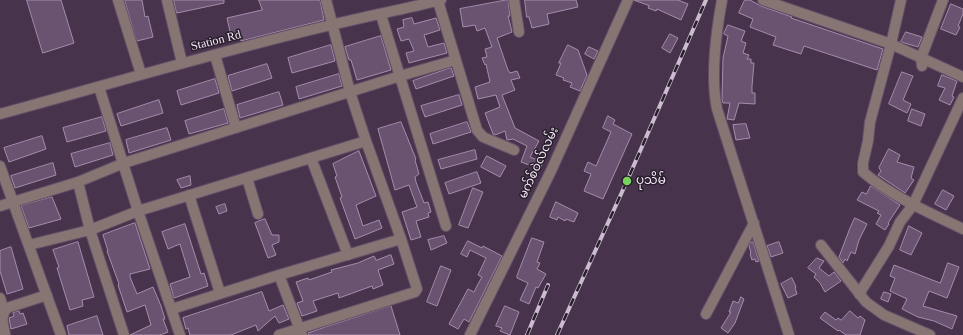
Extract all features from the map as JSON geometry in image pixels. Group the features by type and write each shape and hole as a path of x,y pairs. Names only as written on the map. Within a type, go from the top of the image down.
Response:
{"street":[{"path":"118,0 141,74"},
{"path":"167,0 182,63"},
{"path":"279,335 301,332 415,292 417,289 350,92 326,0"},
{"path":"439,0 477,130 483,137 514,150"},
{"name":"Station Rd","path":"0,114 182,63 332,25 381,15 409,4 439,0"},
{"path":"514,0 519,32"},
{"name":"မက်စ်ဝဲလ်လမ်း","path":"470,335 551,171 628,0"},
{"path":"722,0 716,32 714,98 790,334"},
{"path":"763,0 891,44 922,62 963,78"},
{"path":"901,0 870,122 863,163 863,172 870,178 913,204 963,229"},
{"path":"922,62 943,0"},
{"path":"381,15 446,226"},
{"path":"215,55 236,128"},
{"path":"0,206 78,182 124,164 236,128 400,76 456,60"},
{"path":"99,87 138,211 180,335"},
{"path":"859,294 889,246 900,222 913,204 963,98"},
{"path":"29,245 90,230 138,211 366,141"},
{"path":"311,158 348,255"},
{"path":"0,166 61,335"},
{"path":"247,178 258,214"},
{"path":"78,182 90,230 124,335"},
{"path":"189,195 220,293"},
{"path":"706,314 754,223"},
{"path":"172,309 220,293 401,239"},
{"path":"821,245 866,302 884,315 930,335"},
{"path":"279,275 301,332"},
{"path":"4,311 10,306 47,294"},
{"path":"0,298 4,311 2,321 5,334"}],"building":[{"path":"27,0 61,0 74,43 43,53"},
{"path":"125,0 142,0 145,17 148,16 153,37 137,41"},
{"path":"174,0 224,0 224,3 177,13"},
{"path":"259,0 320,0 324,20 241,41 239,34 231,36 227,18 262,10"},
{"path":"508,0 510,16 508,16 512,32 497,38 508,70 510,73 517,71 520,78 511,80 515,90 502,95 515,128 539,141 530,157 543,162 540,169 521,162 527,146 513,139 507,140 505,131 495,135 493,134 485,113 500,107 496,95 478,99 475,87 490,82 486,64 485,65 482,58 487,57 485,49 492,47 485,28 477,31 475,25 463,27 460,9"},
{"path":"525,0 576,0 578,7 547,14 549,24 532,28 529,17 527,17"},
{"path":"634,0 678,0 688,4 681,20 657,9 656,11 648,8 649,6"},
{"path":"745,0 750,0 761,6 792,17 791,18 883,49 877,70 804,46 801,54 773,45 776,37 750,27 753,19 739,13"},
{"path":"951,4 963,9 963,14 958,26 960,27 956,35 941,29"},
{"path":"412,18 414,24 436,18 440,30 424,35 428,47 444,43 447,53 409,63 406,53 414,51 409,39 401,41 397,29 404,27 403,20"},
{"path":"728,25 745,31 741,41 746,43 743,53 749,55 747,59 751,59 751,63 754,63 752,93 755,93 755,104 739,103 734,120 727,119 730,103 723,103 722,100 723,58 728,36 724,34"},
{"path":"906,32 922,37 918,47 901,42"},
{"path":"670,34 678,38 670,53 662,48"},
{"path":"381,36 391,70 357,80 345,47"},
{"path":"331,45 335,61 292,73 288,58"},
{"path":"568,45 578,50 587,75 580,91 570,87 572,83 563,80 564,78 556,75 561,63 559,63"},
{"path":"589,47 598,51 594,59 585,54"},
{"path":"267,64 272,78 232,91 228,76"},
{"path":"451,68 454,76 416,89 413,81"},
{"path":"902,72 913,76 903,100 911,104 907,113 889,104"},
{"path":"339,74 342,86 299,99 296,87"},
{"path":"942,75 957,81 952,96 954,97 950,105 939,100 945,88 938,86"},
{"path":"215,79 219,93 181,105 177,91"},
{"path":"279,92 283,105 240,118 237,105"},
{"path":"459,95 462,105 425,117 421,106"},
{"path":"159,100 163,113 121,126 117,114"},
{"path":"224,109 228,123 189,134 185,121"},
{"path":"912,109 925,114 921,126 908,121"},
{"path":"608,116 615,120 613,124 632,134 603,199 584,191 591,174 584,171 588,162 596,166 611,132 603,128"},
{"path":"102,117 106,131 67,142 63,128"},
{"path":"401,122 416,159 419,174 415,177 416,182 424,203 428,202 431,212 428,213 429,217 416,221 421,237 411,240 402,212 417,207 409,185 395,190 378,129"},
{"path":"467,122 471,132 433,144 430,134"},
{"path":"746,124 750,138 736,140 733,125"},
{"path":"167,128 171,140 129,153 126,140"},
{"path":"42,136 46,149 9,162 4,148"},
{"path":"110,143 113,155 75,167 71,154"},
{"path":"889,149 900,155 897,162 914,167 911,178 914,180 905,193 878,175 881,171 879,168"},
{"path":"475,150 477,159 441,169 438,160"},
{"path":"359,151 376,196 356,205 363,226 379,220 382,228 355,239 340,198 342,197 335,177 337,176 333,164"},
{"path":"487,156 506,166 500,177 481,167"},
{"path":"53,163 56,175 15,188 11,176"},
{"path":"477,172 481,183 449,194 445,183"},
{"path":"190,176 191,185 181,188 177,180"},
{"path":"871,186 900,205 885,230 876,224 881,215 877,213 879,211 857,200 862,192 866,194"},
{"path":"473,188 483,192 468,228 459,225"},
{"path":"943,190 954,196 946,210 935,204"},
{"path":"52,197 61,219 29,228 21,206"},
{"path":"556,202 578,213 574,222 566,219 565,221 558,217 557,220 550,217"},
{"path":"225,204 227,211 219,214 216,207"},
{"path":"855,218 867,224 859,240 855,254 851,252 847,261 845,259 843,263 839,257"},
{"path":"265,219 272,235 279,235 279,242 272,245 276,255 268,258 255,223"},
{"path":"135,223 150,269 130,274 130,277 137,294 153,287 161,306 165,319 163,319 168,332 160,335 130,335 151,325 145,305 127,312 103,235"},
{"path":"185,224 201,274 204,273 208,286 174,298 170,284 190,277 180,244 168,249 162,232"},
{"path":"909,226 922,233 911,255 900,250"},
{"path":"444,236 447,243 431,250 428,240"},
{"path":"532,238 544,242 537,262 540,263 537,269 546,274 538,288 536,287 529,304 520,300 528,283 517,278 517,276"},
{"path":"468,241 482,248 483,246 502,256 469,322 464,319 458,329 449,324 468,289 474,292 482,277 478,275 486,258 470,250 467,257 461,254"},
{"path":"78,242 94,297 82,300 83,306 70,310 53,250"},
{"path":"751,242 753,242 759,261 756,262 755,259 752,260 750,254 749,246"},
{"path":"779,242 783,253 771,257 767,246"},
{"path":"11,247 23,289 7,294 0,271 0,251"},
{"path":"391,255 394,264 378,270 383,285 373,289 372,286 339,298 338,293 313,301 317,311 302,316 297,303 303,301 296,282 308,278 309,280 332,272 331,270 358,263 374,256 376,260"},
{"path":"817,258 824,261 819,268 829,276 834,272 841,281 825,292 820,283 814,277 816,274 808,268"},
{"path":"948,263 959,267 947,298 929,291 923,306 957,316 952,329 934,321 918,317 902,309 907,299 890,291 895,278 890,276 894,265 940,283"},
{"path":"441,266 451,270 437,306 427,302"},
{"path":"792,278 797,294 788,298 781,284"},
{"path":"262,292 269,311 283,305 289,319 279,323 275,316 258,331 256,325 231,335 190,335 188,328 186,329 183,318"},
{"path":"884,292 891,294 888,302 881,299"},
{"path":"741,297 744,299 735,323 728,333 721,328 731,312 729,312 733,301 738,303"},
{"path":"391,306 400,335 308,335 308,333 325,327"},
{"path":"505,306 519,312 510,335 500,331 502,328 496,326"},
{"path":"19,311 20,314 23,313 27,324 11,329 9,318 14,316 13,313"},
{"path":"850,311 858,318 860,316 865,320 860,335 846,335 820,318 825,312 836,320 838,318 841,320"},
{"path":"97,316 103,335 69,335 67,326"}],"railway":[{"path":"557,335 627,181 706,0"},
{"path":"527,335 548,285"}],"place":[{"name":"ပုသိမ်","path":"627,181"}]}
